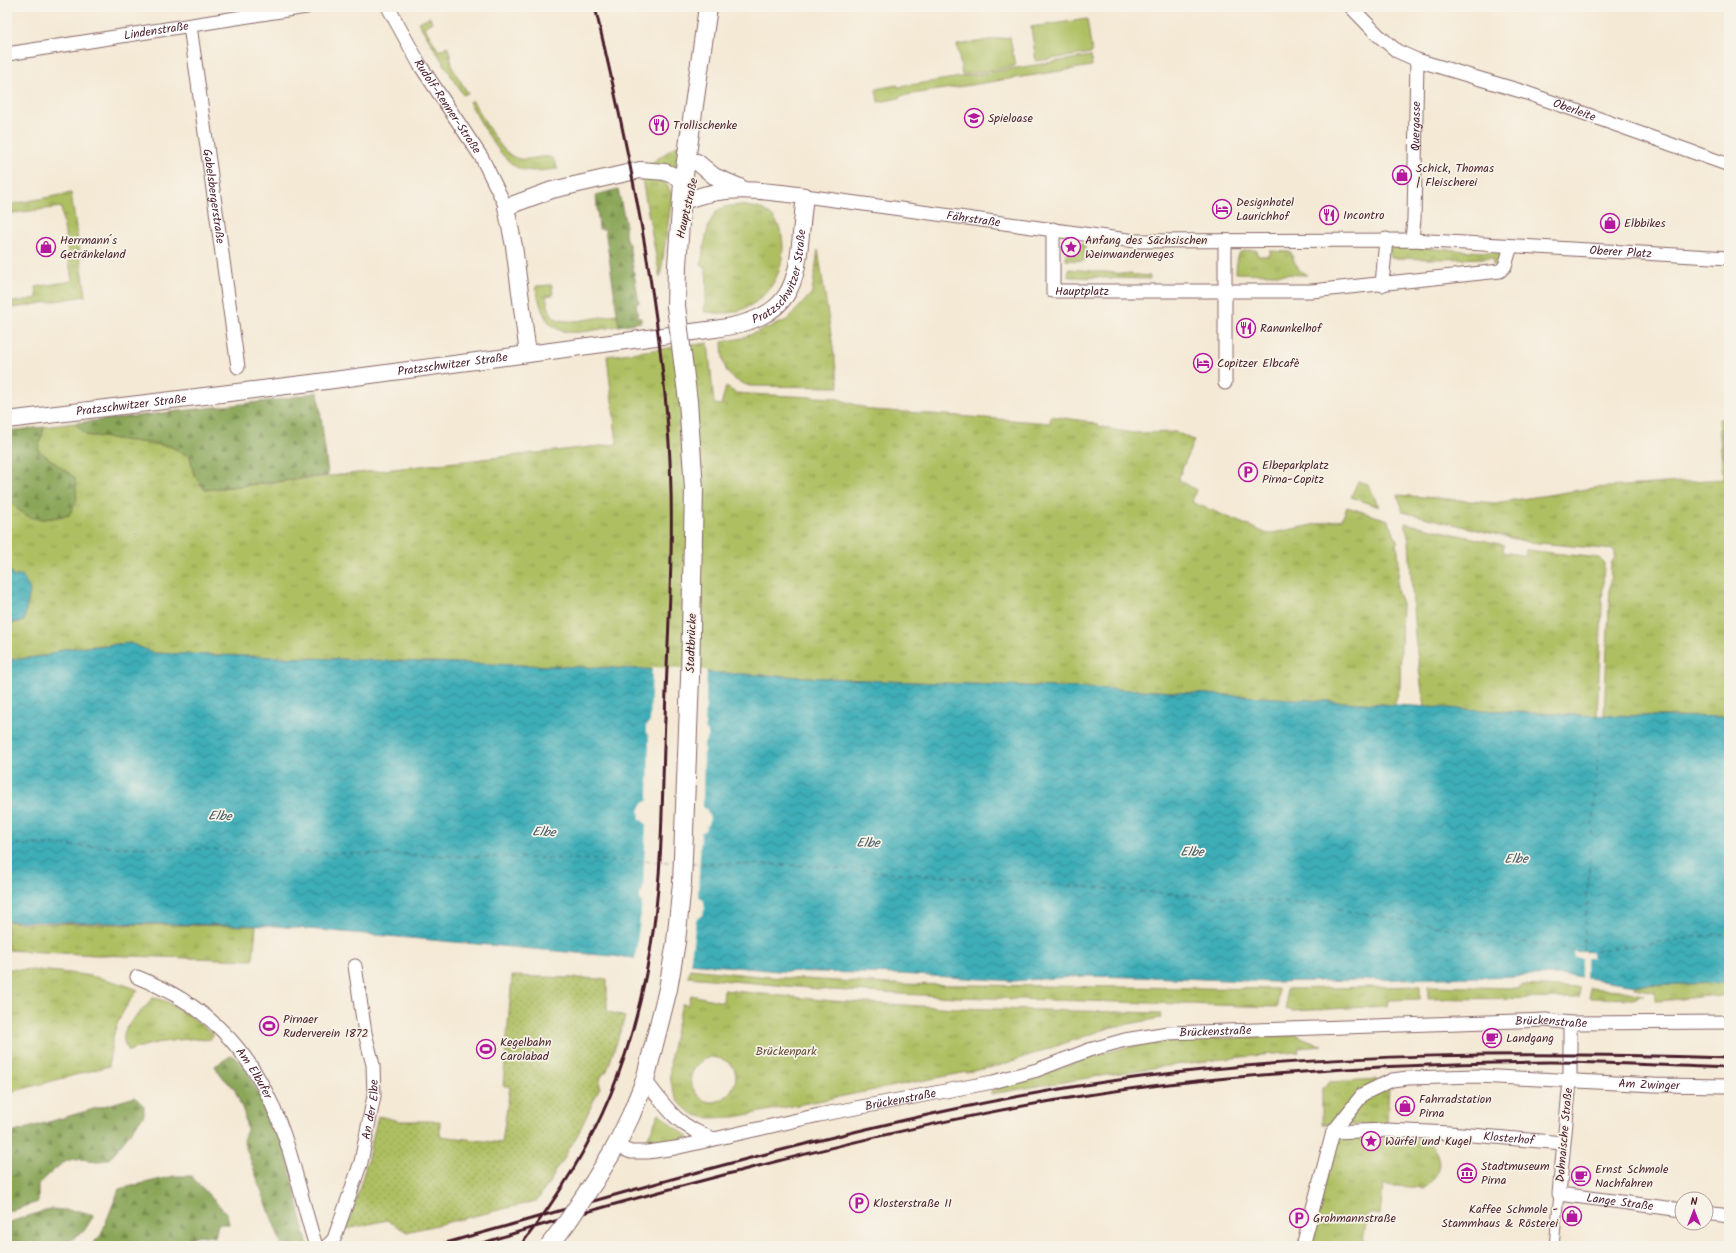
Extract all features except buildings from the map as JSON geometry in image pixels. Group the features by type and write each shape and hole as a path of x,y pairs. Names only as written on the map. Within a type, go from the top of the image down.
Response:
{"main road":[{"name":"Hauptstraße","path":"679,244 683,182 708,7"},
{"name":"Hauptstraße","path":"679,244 690,199 702,131 702,48"},
{"name":"Stadtbrücke","path":"549,1246 594,1182 632,1116 645,1080 669,981 676,942 683,856 694,528 691,433 676,306 679,244"}],"street":[{"name":"Lindenstraße","path":"7,54 306,7"},
{"name":"Rudolf-Renner-Straße","path":"388,7 420,65 482,158 506,206 514,246 528,354"},
{"name":"Oberleite","path":"1351,7 1378,35 1397,51 1417,60 1524,92 1729,165"},
{"name":"Gabelsbergerstraße","path":"190,26 238,367"},
{"name":"Quergasse","path":"1412,240 1414,219 1417,60"},
{"path":"697,162 714,176 727,183 746,189 805,196"},
{"path":"506,206 552,190 640,170 665,172 677,177 683,182"},
{"path":"690,199 709,193 746,189"},
{"name":"Fährstraße","path":"805,196 1053,229"},
{"name":"Pratzschwitzer Straße","path":"7,420 311,383 740,325 764,316 786,296 794,279 798,262 805,196"},
{"path":"1053,229 1135,241 1412,240"},
{"name":"Hauptplatz","path":"1053,229 1053,291 1312,291 1382,285"},
{"path":"1386,240 1382,285 1500,271 1508,260 1511,246"},
{"name":"Oberer Platz","path":"1412,240 1729,258"},
{"path":"1225,241 1225,383"},
{"name":"An der Elbe","path":"327,1246 334,1240 361,1162 374,1096 372,1060 365,1032 355,966"},
{"name":"Am Elbufer","path":"137,976 176,994 193,1006 229,1036 252,1065 271,1099 286,1139 307,1219 316,1246"},
{"name":"Brückenstraße","path":"616,1146 631,1152 648,1152 675,1148 819,1116 993,1082 1037,1070 1089,1050 1125,1040 1168,1033 1546,1020 1570,1023 1729,1022"},
{"name":"Dohnaische Straße","path":"1554,1246 1570,1081 1570,1023"},
{"path":"1303,1246 1333,1132 1363,1094 1392,1080 1408,1078 1478,1076 1570,1081"},
{"path":"645,1080 677,1120 697,1133 714,1139"},
{"name":"Am Zwinger","path":"1570,1081 1654,1085 1729,1086"},
{"name":"Klosterhof","path":"1333,1132 1386,1130 1450,1133 1564,1143"},
{"name":"Lange Straße","path":"1559,1194 1674,1209"},
{"path":"1714,1214 1729,1216"}],"green space":[{"path":"430,17 432,22 424,27 439,51 448,46 453,69 468,93 463,95 418,22"},
{"path":"1087,19 1092,53 1036,61 1031,27"},
{"path":"1010,37 1015,66 962,75 957,45"},
{"path":"1091,56 1092,66 900,96 900,98 878,102 876,89 897,85 898,87"},
{"path":"472,100 498,143 512,156 519,159 544,157 553,158 558,169 528,171 516,167 492,141 469,102"},
{"path":"679,144 676,167 650,166 650,164"},
{"path":"642,179 657,179 667,185 672,197 660,278"},
{"path":"618,189 626,226 625,236 629,244 639,303 636,303 638,318 641,318 641,322 619,326 605,229 599,229 596,195"},
{"path":"71,193 86,296 7,309 7,303 37,298 36,287 72,281 61,207 7,214 7,205"},
{"path":"741,205 763,210 773,217 782,234 783,255 781,266 770,288 762,297 751,305 734,312 704,312 707,279 704,268 701,264 709,226 712,218 720,209 727,206"},
{"path":"1067,243 1085,244 1084,261 1066,260"},
{"path":"1390,246 1502,253 1499,261 1493,265 1493,258 1390,258"},
{"path":"818,250 839,387 750,386 734,379 726,370 724,364 722,342 742,338 787,320 812,293"},
{"path":"1257,250 1258,256 1270,256 1270,251 1291,252 1296,265 1307,275 1236,273 1237,259 1240,252"},
{"path":"1069,269 1150,276 1150,279 1068,277"},
{"path":"552,285 553,295 546,296 550,311 555,318 567,321 576,321 617,314 619,326 574,332 563,331 554,327 546,319 540,305 536,286"},
{"path":"708,343 714,404 721,405 726,387 736,393 835,398 872,410 1050,423 1051,416 1085,421 1109,429 1133,433 1175,432 1194,440 1178,479 1196,490 1192,502 1268,534 1342,519 1347,507 1388,520 1397,540 1399,563 1397,590 1402,603 1400,687 1394,705 1139,690 885,681 641,669 155,653 130,643 63,649 46,656 7,660 7,624 24,621 30,590 13,577 7,565 7,499 22,512 35,518 41,519 69,515 75,478 38,450 44,427 75,423 86,435 170,446 190,456 194,475 205,490 617,444 607,356"},
{"path":"318,392 328,475 205,490 194,475 190,456 169,446 86,435 75,423 277,400"},
{"path":"1719,419 1729,419 1729,717 1604,715 1611,564 1615,557 1615,550 1528,542 1403,512 1398,495 1495,503 1594,488 1723,479"},
{"path":"44,427 38,450 75,478 77,501 69,515 41,519 28,516 7,499 7,431"},
{"path":"1358,481 1369,485 1379,507 1351,497"},
{"path":"1405,523 1504,545 1503,552 1525,556 1526,550 1599,558 1604,563 1597,716 1424,707 1415,637 1409,541"},
{"path":"7,921 18,923 256,926 253,960 96,955 7,950"},
{"path":"7,969 57,972 90,976 106,979 138,990 120,1017 114,1034 109,1066 7,1093"},
{"path":"690,969 769,977 890,984 1278,989 1278,1007 956,997 831,990 688,977"},
{"path":"512,976 607,979 607,1011 625,1017 607,1071 601,1078 600,1087 578,1134 561,1163 554,1171 554,1175 537,1201 407,1232 387,1220 347,1229 366,1166 378,1116 400,1121 440,1121 440,1136 502,1143 510,1086 503,1086"},
{"path":"1729,983 1729,995 1674,1000 1655,1001 1655,992 1635,988 1636,985"},
{"path":"1520,985 1580,988 1579,998 1428,999 1428,986 1519,988"},
{"path":"1420,986 1420,999 1388,1000 1387,1006 1292,1011 1286,1009 1286,989"},
{"path":"1590,988 1618,990 1644,995 1633,999 1590,998"},
{"name":"Brückenpark","path":"724,990 832,1001 956,1008 1160,1013 1161,1018 1112,1027 998,1066 735,1117 700,1117 683,1106 675,1094 671,1080 670,1065 675,1033 682,1004 688,1005 691,995 723,1002","holes":["710,1057 726,1061 734,1069 736,1079 732,1090 724,1098 714,1102 704,1100 694,1090 692,1085 691,1075 693,1070 700,1062"]},
{"path":"152,998 160,999 177,1007 214,1035 211,1039 192,1039 151,1044 129,1051 124,1043 126,1029 130,1022"},
{"path":"1296,1035 1323,1046 1298,1048 1299,1052 1221,1059 1144,1069 991,1094 991,1090 1036,1078 1089,1057 1123,1048 1168,1041"},
{"path":"232,1055 245,1067 284,1144 308,1246 282,1246 243,1140 247,1130 244,1113 234,1088 221,1076 215,1066"},
{"path":"1377,1079 1335,1124 1322,1124 1322,1088 1329,1082"},
{"path":"1389,1086 1387,1124 1345,1125 1366,1098"},
{"path":"135,1097 144,1106 144,1115 110,1158 102,1161 76,1159 60,1165 38,1185 38,1202 7,1212 7,1134"},
{"path":"659,1113 673,1126 689,1137 665,1143 645,1144"},
{"path":"1364,1136 1417,1138 1426,1142 1433,1147 1437,1154 1439,1161 1436,1175 1423,1188 1383,1185 1380,1215 1368,1213 1362,1246 1309,1246 1336,1138"},
{"path":"174,1176 191,1176 227,1214 229,1224 218,1224 215,1237 199,1235 183,1241 182,1246 90,1246 101,1235 119,1189"},
{"path":"50,1209 80,1211 94,1215 84,1231 63,1246 7,1246 7,1223"}],"water":[{"path":"7,565 13,577 22,575 30,590 24,621 7,624"},
{"name":"Elbe","path":"130,643 155,653 641,669 885,681 1139,690 1567,715 1729,717 1729,983 1636,985 1567,975 1271,982 1086,976 1013,981 899,974 779,971 275,926 7,921 7,660 46,656 63,649"}],"pier":[{"path":"652,667 707,670 705,728 708,733 708,738 704,743 703,807 707,810 710,819 706,829 701,833 698,895 704,901 705,909 702,915 696,920 690,965 635,960 642,903 640,894 643,890 646,824 640,819 639,811 642,804 648,800 649,737 646,732 646,726 650,722"},
{"path":"1574,952 1592,952 1592,958 1586,958 1586,980 1581,979 1581,958 1574,958"}],"ferry route":[{"path":"1583,952 1600,729"},
{"path":"7,844 674,862"},
{"path":"691,863 792,865 1310,904 1583,952 1729,933"}],"railway":[{"path":"520,1246 548,1209 593,1134 625,1056 647,971 654,925 659,874 671,547 671,478 669,443 658,333 641,224 620,115 595,7"},
{"path":"435,1246 673,1179 813,1142 1000,1100 1047,1091 1141,1077 1214,1069 1361,1058 1508,1055 1729,1058"},
{"path":"473,1246 646,1196 861,1140 1028,1105 1140,1087 1285,1073 1373,1067 1461,1064 1572,1062 1729,1068"}],"place":[{"name":"Spieloase","path":"974,118"},
{"name":"Trollischenke","path":"659,125"},
{"name":"Schick, Thomas | Fleischerei","path":"1402,175"},
{"name":"Designhotel Laurichhof","path":"1222,209"},
{"name":"Incontro","path":"1329,215"},
{"name":"Elbbikes","path":"1610,223"},
{"name":"Herrmann´s Getränkeland","path":"46,247"},
{"name":"Anfang des Sächsischen Weinwanderweges","path":"1071,247"},
{"name":"Ranunkelhof","path":"1246,328"},
{"name":"Copitzer Elbcafè","path":"1203,363"},
{"name":"Elbeparkplatz Pirna-Copitz","path":"1248,472"},
{"name":"Pirnaer Ruderverein 1872","path":"269,1026"},
{"name":"Landgang","path":"1492,1038"},
{"name":"Kegelbahn Carolabad","path":"486,1049"},
{"name":"Fahrradstation Pirna","path":"1405,1106"},
{"name":"Würfel und Kugel","path":"1371,1141"},
{"name":"Stadtmuseum Pirna","path":"1467,1173"},
{"name":"Ernst Schmole Nachfahren","path":"1581,1176"},
{"name":"Klosterstraße II","path":"859,1203"},
{"name":"Kaffee Schmole - Stammhaus & Rösterei","path":"1572,1216"},
{"name":"Grohmannstraße","path":"1299,1218"}]}
